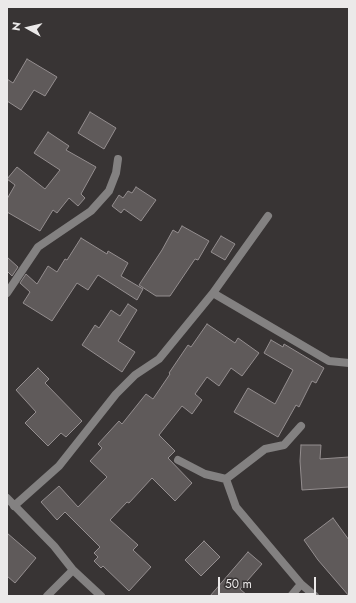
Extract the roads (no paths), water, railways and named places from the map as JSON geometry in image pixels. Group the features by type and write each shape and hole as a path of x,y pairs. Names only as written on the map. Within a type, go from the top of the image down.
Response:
{"street":[{"path":"7,292 38,247 91,211 109,191 116,173 118,159"},
{"path":"14,506 59,466 112,399 135,375 159,359 213,293 268,216"},
{"path":"213,293 329,361 349,363"},
{"path":"226,479 265,449 284,445 302,426"},
{"path":"178,460 205,474 226,479"},
{"path":"226,479 236,507 301,584 315,596"},
{"path":"7,498 54,546 73,570 101,596"},
{"path":"47,596 73,570"},
{"path":"291,596 301,584"}]}
